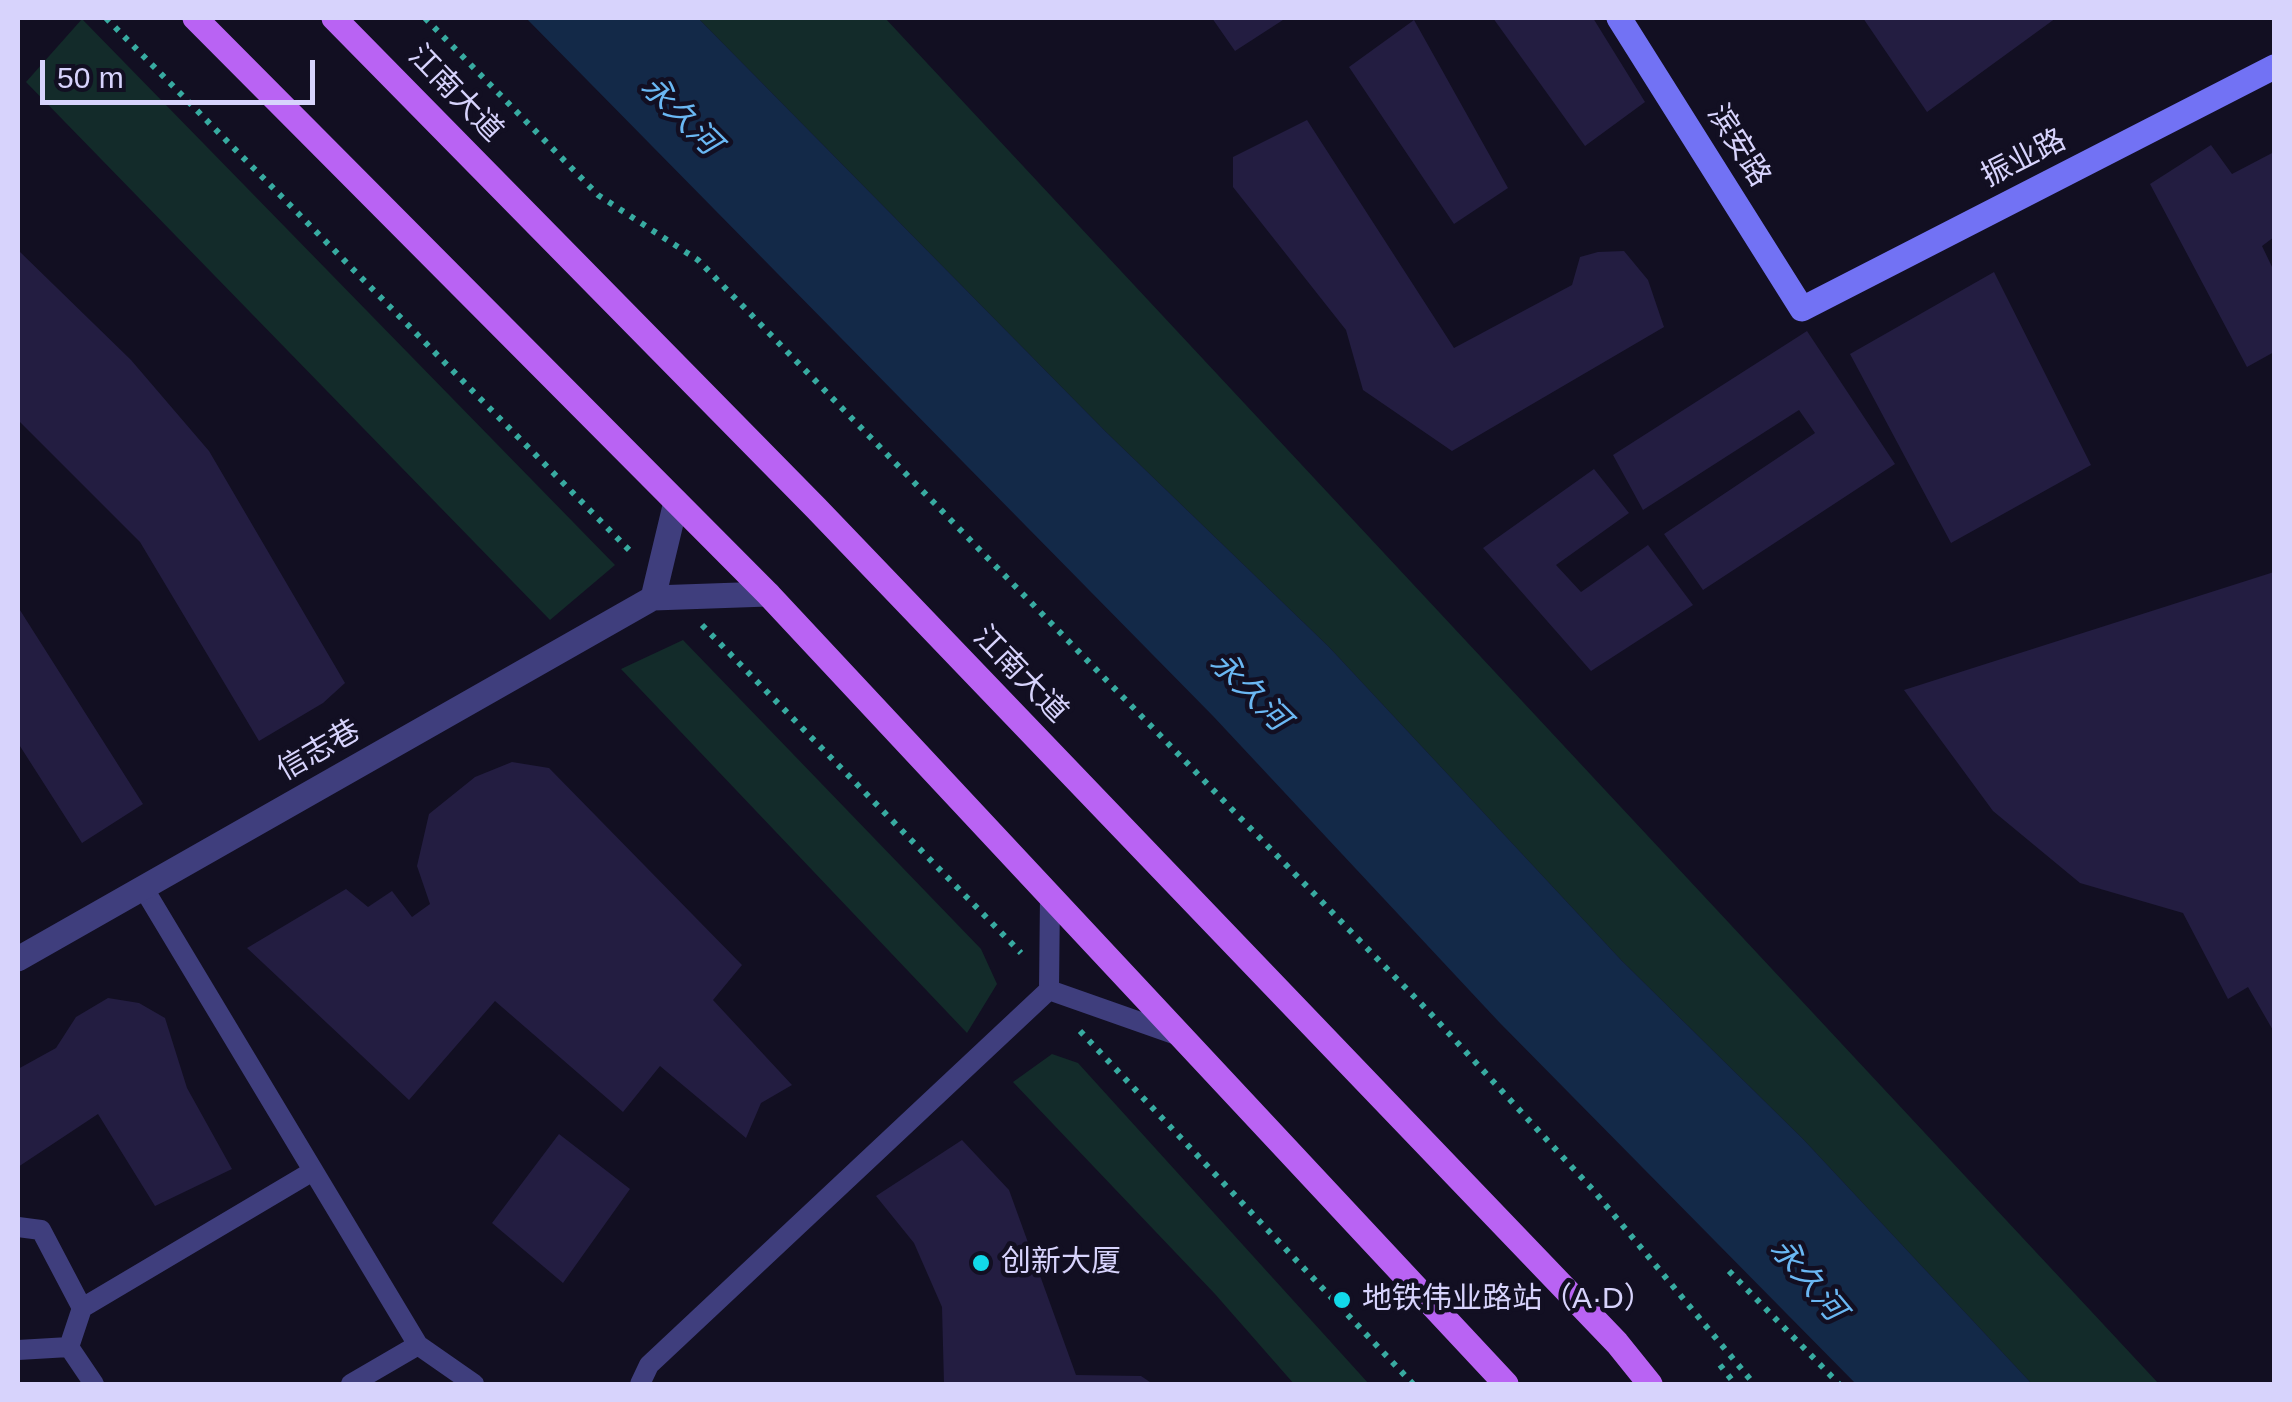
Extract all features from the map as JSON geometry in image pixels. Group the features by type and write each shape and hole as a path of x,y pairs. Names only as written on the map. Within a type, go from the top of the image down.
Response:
{"main road":[{"path":"195,18 768,594 1495,1380"},
{"name":"江南大道","path":"334,18 816,508 1617,1343 1650,1384"}],"street":[{"name":"滨安路","path":"1619,18 1802,309"},
{"name":"振业路","path":"1802,309 2274,67"},
{"path":"661,591 676,502"},
{"name":"信志巷","path":"18,960 661,591 768,594"}],"lane":[{"path":"144,889 418,1345 474,1384"},
{"path":"640,1384 649,1365 1049,990 1050,896"},
{"path":"1049,990 1174,1034"},
{"path":"70,1347 82,1308 314,1171"},
{"path":"18,1227 41,1230 82,1308"},
{"path":"351,1384 418,1345"},
{"path":"18,1350 70,1347"},
{"path":"70,1347 94,1384"}],"path":[{"path":"106,18 661,591 1010,938 1084,1035 1413,1384"},
{"path":"426,18 598,195 698,260 1281,860 1594,1191 1754,1384"},
{"path":"1729,1271 1839,1384"},
{"path":"1720,1365 1735,1384"}],"green space":[{"path":"698,18 885,18 2159,1384 2032,1384 1803,1139 1622,961 1329,647 1106,432"},
{"path":"82,19 615,565 550,620 26,82"},
{"path":"683,640 981,949 997,984 967,1033 621,669"},
{"path":"1052,1054 1078,1063 1369,1384 1294,1384 1215,1294 1013,1082"}],"water":[{"name":"永久河","path":"526,18 698,18 1106,432 1329,647 1622,961 1803,1139 2032,1384 1856,1384 1499,1022 1213,716"}],"building":[{"path":"1212,18 1286,18 1235,51"},
{"path":"1493,18 1593,18 1645,102 1585,146"},
{"path":"1863,18 2056,18 1927,112"},
{"path":"1414,20 1508,188 1454,224 1349,67"},
{"path":"1307,120 1454,348 1572,285 1580,257 1598,252 1624,251 1648,280 1664,327 1452,451 1363,390 1346,330 1233,187 1233,157"},
{"path":"2211,145 2232,174 2274,152 2274,237 2262,246 2274,271 2274,352 2247,367 2150,184"},
{"path":"18,250 131,360 209,451 345,683 323,703 259,741 140,542 18,420"},
{"path":"1994,272 2091,465 1951,543 1850,354"},
{"path":"1807,331 1895,464 1703,590 1664,534 1815,433 1799,410 1643,510 1613,455"},
{"path":"1594,469 1629,513 1556,565 1581,592 1648,545 1693,605 1591,671 1483,548"},
{"path":"2274,572 2274,1032 2248,987 2228,999 2183,913 2080,883 1993,811 1904,690"},
{"path":"18,607 143,804 82,843 18,743"},
{"path":"512,762 549,768 742,965 713,1000 792,1085 761,1103 746,1138 660,1066 623,1112 495,1001 409,1100 247,948 346,889 368,907 392,891 412,917 430,904 417,866 429,814 475,777"},
{"path":"108,998 139,1003 165,1018 187,1088 232,1169 155,1206 98,1114 18,1167 18,1069 56,1048 76,1017"},
{"path":"559,1134 630,1189 563,1283 492,1223"},
{"name":"创新大厦","path":"962,1140 1009,1190 1076,1375 1141,1376 1153,1384 944,1384 942,1307 914,1243 876,1196"}],"place":[{"name":"创新大厦","path":"981,1263"},
{"name":"地铁伟业路站（A·D）","path":"1342,1300"}]}
